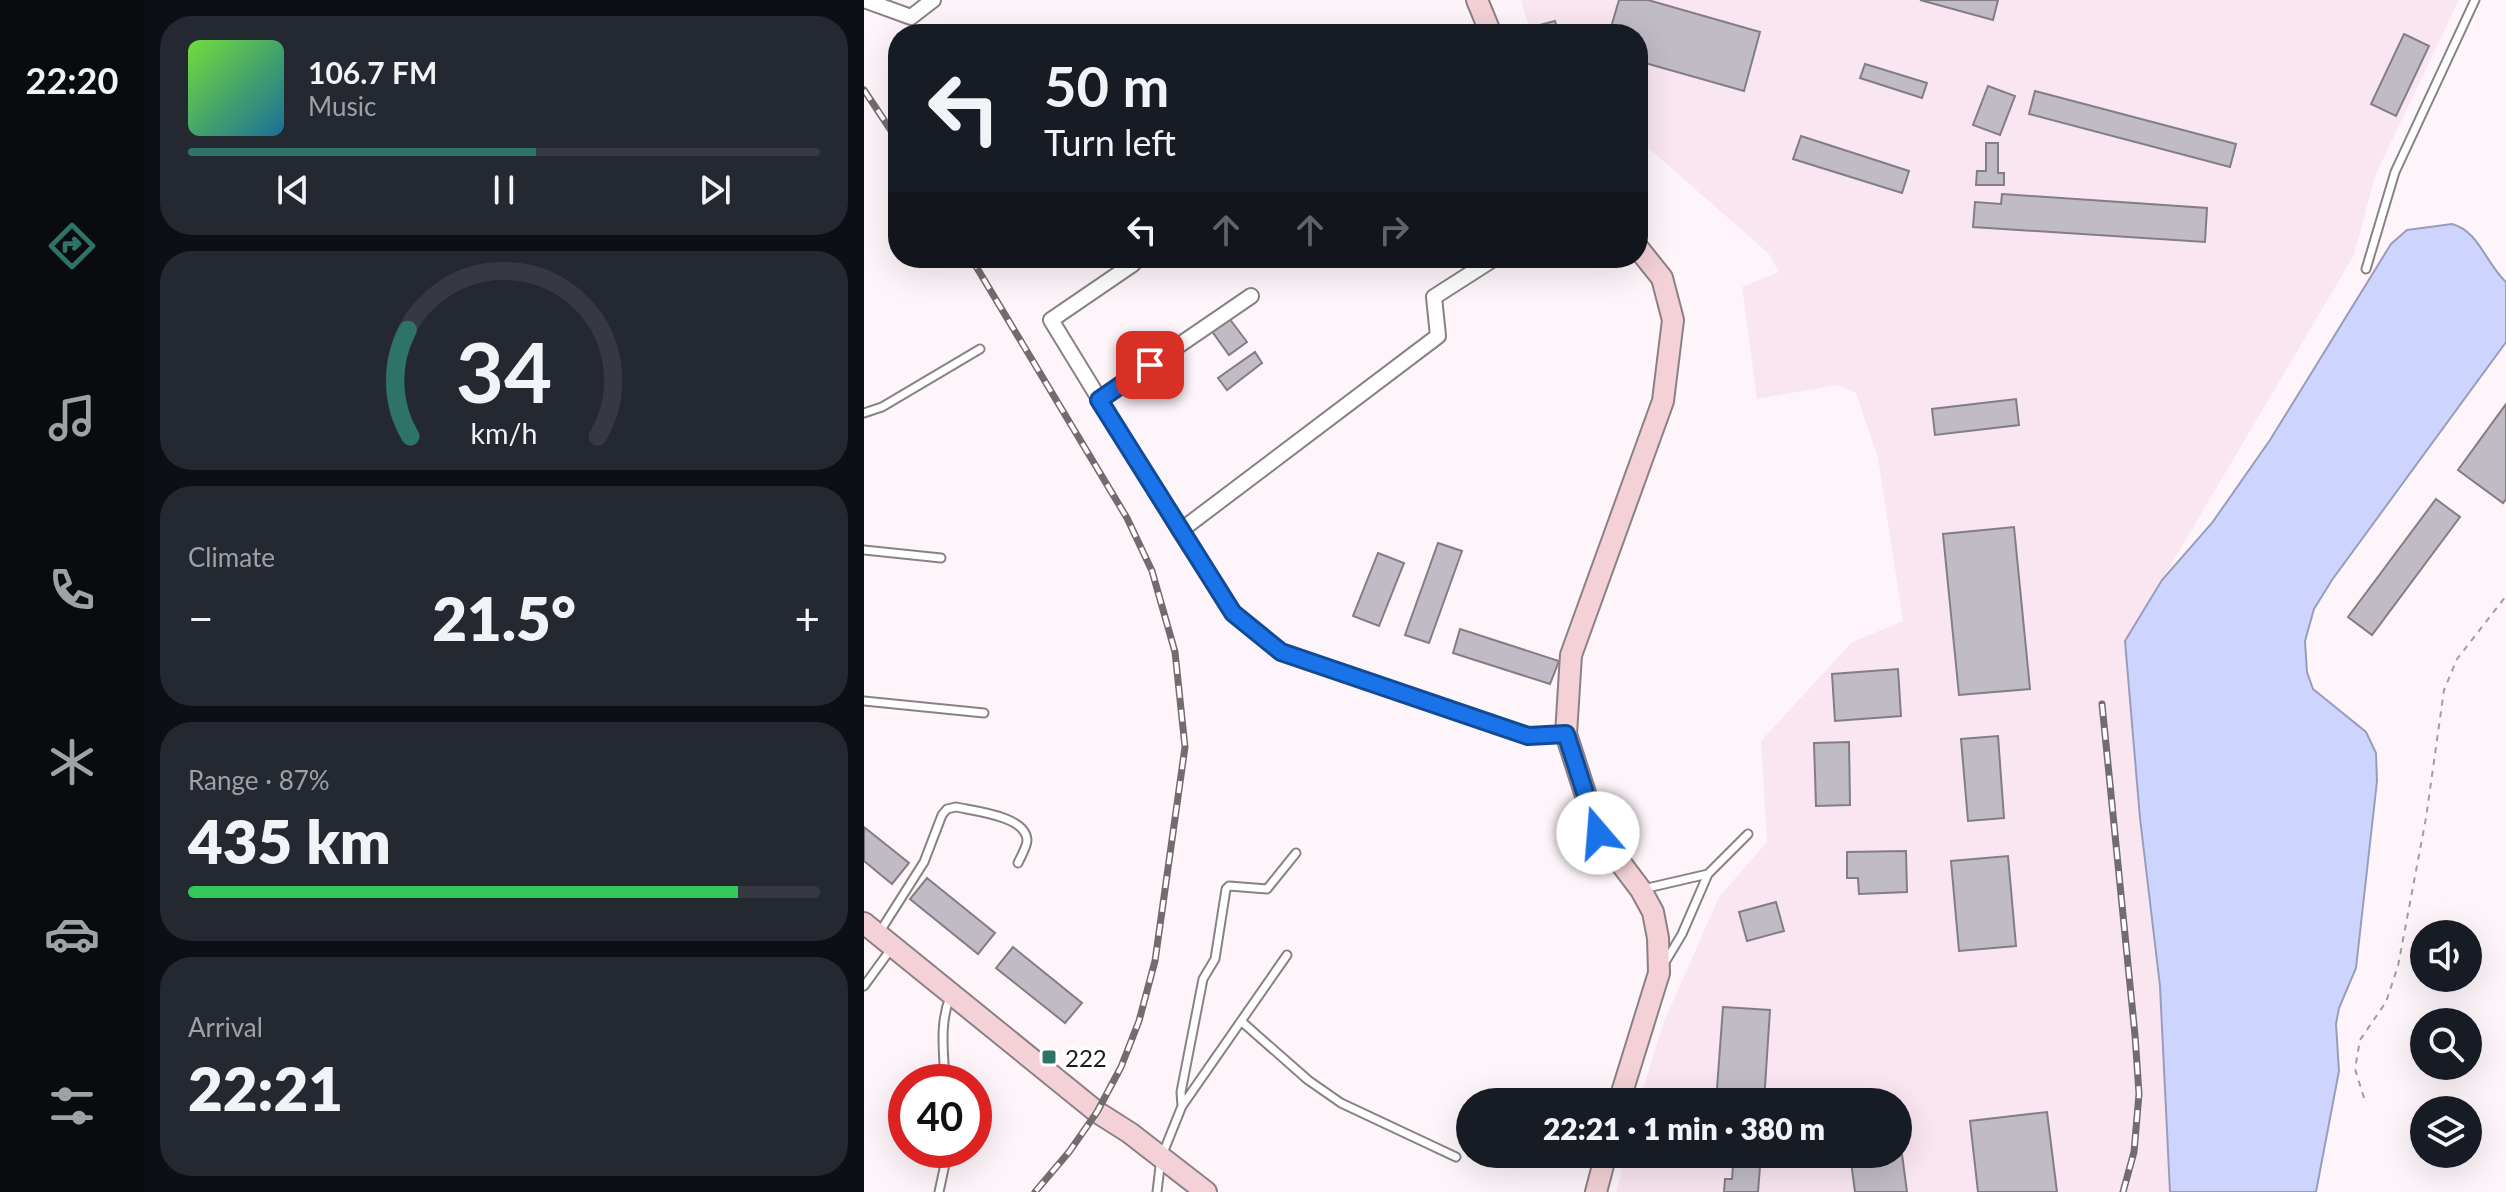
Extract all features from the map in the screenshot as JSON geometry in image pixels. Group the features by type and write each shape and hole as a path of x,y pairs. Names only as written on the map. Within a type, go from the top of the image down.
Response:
{"street":[{"path":"864,0 911,17 933,0"},
{"path":"1477,0 1487,24"},
{"path":"1623,1088 1659,973 1658,938 1653,912 1641,890 1598,833 1566,734 1571,655 1663,401 1673,320 1662,278 1648,260"},
{"path":"1124,268 1051,320 1233,613 1281,652 1528,736 1566,734"},
{"path":"1180,531 1438,336 1434,297 1479,268"},
{"path":"1099,400 1251,296"},
{"path":"878,935 1097,1112 1206,1192"},
{"path":"1596,1192 1602,1168"}],"lane":[{"path":"2366,269 2395,172 2475,0"},
{"path":"864,413 882,407 980,349"},
{"path":"864,550 941,558"},
{"path":"864,701 984,713"},
{"path":"864,986 878,935 924,862 947,809 956,807 1011,820 1024,830 1027,842 1018,863"},
{"path":"1659,973 1682,934 1708,874 1748,834"},
{"path":"1182,1106 1181,1092 1203,979 1215,959 1226,889 1229,886 1267,889 1296,853"},
{"path":"1641,890 1708,874"},
{"path":"1157,1192 1161,1158 1182,1106 1287,955"},
{"path":"944,1064 943,1030 945,1009 951,993"},
{"path":"1241,1021 1308,1080 1341,1103 1456,1157"},
{"path":"939,1192 944,1168"}],"path":[{"path":"2364,1098 2355,1069 2360,1040 2386,1002 2398,966 2426,818 2444,690 2457,659 2506,596"}],"shaded area":[{"path":"1521,0 2459,0 2375,176 2354,255 2126,641 2140,818 2160,986 2170,1192 1616,1192 1622,1168 1912,1168 1912,1088 1643,1088 1663,1024 1719,897 1767,842 1761,741 1852,642 1903,621 1878,458 1856,393 1838,385 1757,399 1742,287 1779,272 1768,253 1648,148 1648,24 1528,24"}],"water":[{"path":"2452,224 2469,233 2506,282 2506,342 2332,580 2314,609 2305,641 2307,672 2313,689 2366,732 2376,753 2377,781 2356,968 2339,1008 2336,1024 2339,1071 2316,1192 2170,1192 2160,986 2140,818 2125,641 2162,580 2212,523 2270,440 2391,244 2407,230"}],"building":[{"path":"1619,0 1648,0 1760,32 1744,91 1648,64 1648,24 1612,24"},
{"path":"1920,0 1998,0 1993,20"},
{"path":"2404,34 2429,46 2396,116 2371,104"},
{"path":"1865,64 1927,83 1922,98 1860,78"},
{"path":"1988,86 2015,96 2000,135 1973,125"},
{"path":"2035,91 2236,144 2230,167 2029,114"},
{"path":"1801,136 1909,171 1902,193 1793,159"},
{"path":"1986,143 1998,143 1998,173 2004,173 2004,185 1976,185 1977,171 1986,171"},
{"path":"2002,194 2207,208 2205,242 1973,227 1975,202 2001,204"},
{"path":"1229,318 1247,342 1229,355 1211,330"},
{"path":"1255,352 1262,363 1227,390 1218,378"},
{"path":"2016,399 2019,425 1935,435 1932,409"},
{"path":"2506,404 2506,499 2503,503 2458,470"},
{"path":"2436,499 2460,517 2372,635 2348,617"},
{"path":"2014,527 2030,689 1959,695 1943,534"},
{"path":"1438,543 1462,551 1429,643 1405,635"},
{"path":"1378,553 1404,563 1379,626 1353,616"},
{"path":"1460,629 1559,661 1550,684 1453,653"},
{"path":"1898,669 1901,716 1835,721 1832,674"},
{"path":"1998,736 2004,818 1968,821 1961,739"},
{"path":"1849,742 1850,805 1816,806 1814,743"},
{"path":"864,827 909,863 892,884 864,861"},
{"path":"1906,851 1907,892 1859,894 1858,878 1847,878 1847,852"},
{"path":"2008,856 2016,946 1959,951 1951,861"},
{"path":"927,878 995,933 978,954 910,899"},
{"path":"1776,902 1784,931 1747,941 1739,912"},
{"path":"1013,947 1082,1003 1065,1023 996,968"},
{"path":"1723,1007 1770,1010 1765,1088 1717,1088"},
{"path":"2047,1112 2057,1192 1978,1192 1970,1121"},
{"path":"1733,1168 1760,1168 1758,1192 1724,1192 1725,1179 1732,1179"},
{"path":"1852,1168 1904,1168 1907,1192 1855,1192"}],"railway":[{"path":"864,90 888,126"},
{"path":"977,268 1127,518 1152,571 1175,652 1185,747 1155,961 1139,1021 1121,1067 1097,1112 1035,1192"},
{"path":"2102,704 2139,1094 2134,1152 2123,1192"}],"place":[{"name":"222","path":"1049,1057"}],"route":[{"path":"1150,365 1099,400 1233,613 1281,652 1528,736 1566,734 1598,833"}]}
